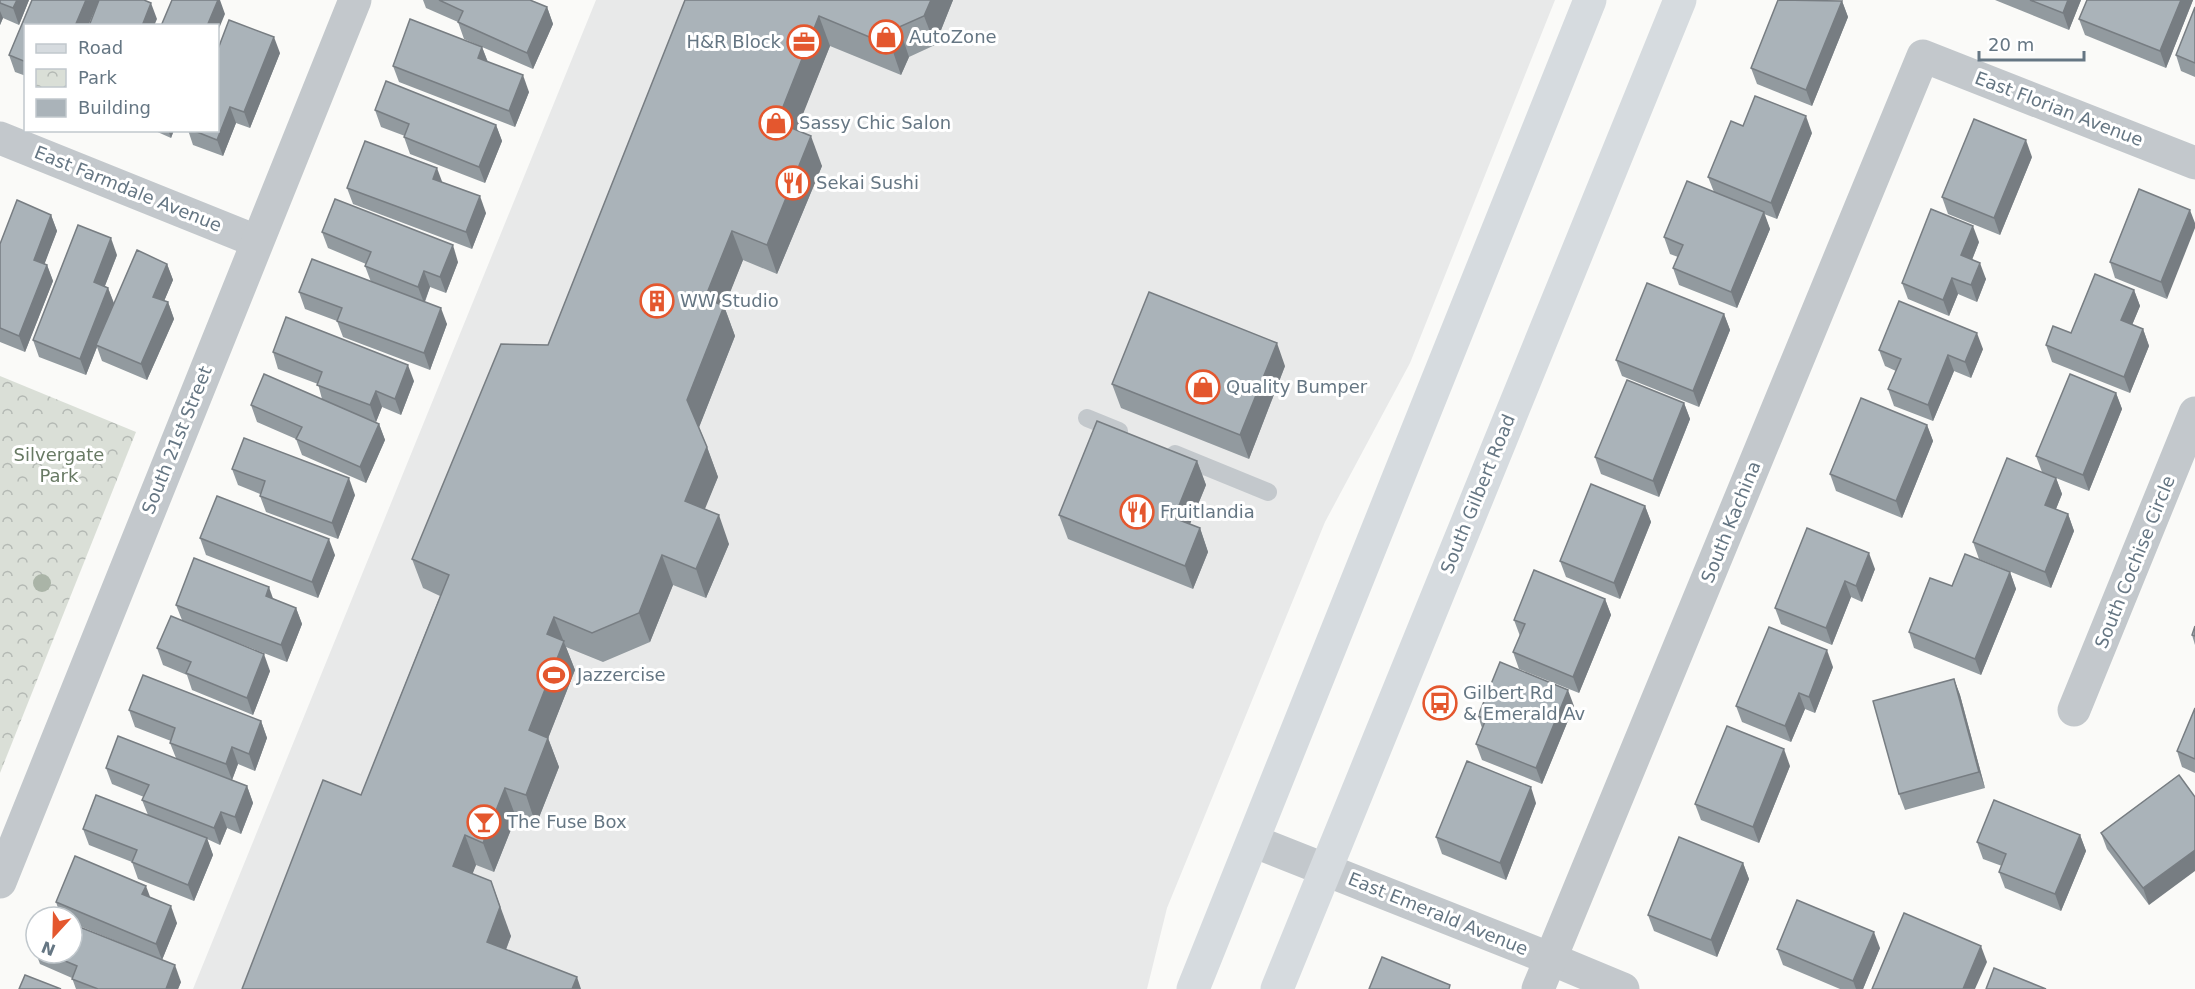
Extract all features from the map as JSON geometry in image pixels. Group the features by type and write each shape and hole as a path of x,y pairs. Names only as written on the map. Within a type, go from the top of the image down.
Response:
{"main road":[{"path":"1193,989 1590,0"},
{"name":"South Gilbert Road","path":"1277,989 1680,0"}],"street":[{"name":"South 21st Street","path":"0,882 256,241 355,0"},
{"name":"East Florian Avenue","path":"1923,56 2195,163"},
{"name":"South Kachina","path":"1538,989 1923,56"},
{"name":"East Farmdale Avenue","path":"0,138 256,241"},
{"name":"South Cochise Circle","path":"2074,710 2195,413"},
{"name":"East Emerald Avenue","path":"1253,841 1623,989"}],"lane":[{"path":"1087,418 1130,436"},
{"path":"1162,448 1268,492"}],"shaded area":[{"path":"596,0 1555,0 1410,363 1325,522 1167,908 1147,989 193,989"}],"green space":[{"name":"Silvergate Park","path":"0,376 136,432 0,773"}],"building":[{"path":"0,0 17,0 13,8 0,3"},
{"path":"32,0 86,0 76,24 24,24 24,61 9,55"},
{"path":"99,0 144,0 151,3 143,24 90,24"},
{"path":"172,0 218,0 208,24 162,24"},
{"path":"439,0 530,0 547,7 527,53 458,22 463,11"},
{"path":"685,0 931,0 924,16 899,27 891,46 819,16 777,122 811,136 767,245 732,231 705,298 724,306 687,400 707,447 685,501 719,515 696,569 662,555 639,613 592,633 554,617 547,634 564,641 529,730 548,738 526,795 505,788 483,843 465,835 453,866 491,881 500,907 487,942 577,977 572,989 242,989 323,780 361,795 449,575 412,559 501,344 548,345"},
{"path":"1778,0 1842,1 1806,90 1751,68"},
{"path":"2030,0 2068,0 2063,13"},
{"path":"2087,0 2181,0 2160,51 2079,19"},
{"path":"2195,7 2195,63 2176,55"},
{"path":"410,19 482,47 478,58 523,75 509,111 393,66"},
{"path":"229,20 274,37 244,112 230,107 217,140 197,132 219,132 219,46"},
{"path":"386,81 496,125 479,167 404,137 409,124 375,110"},
{"path":"1755,96 1806,116 1771,203 1708,177 1731,121 1743,126"},
{"path":"1974,119 2026,140 1994,218 1942,197"},
{"path":"365,141 437,168 433,179 480,196 466,232 347,188"},
{"path":"1687,181 1764,212 1731,292 1673,268 1683,245 1664,237"},
{"path":"2139,189 2190,210 2161,282 2110,262"},
{"path":"335,199 453,245 440,277 424,271 418,287 365,266 371,252 322,232"},
{"path":"17,200 51,215 34,260 47,265 19,336 0,328 0,244"},
{"path":"1931,209 1973,226 1961,255 1980,263 1971,285 1952,278 1943,300 1902,283"},
{"path":"78,225 111,238 94,282 108,288 80,359 33,340"},
{"path":"137,250 167,264 153,297 168,302 141,364 96,345"},
{"path":"312,259 441,308 424,353 337,321 342,308 299,292"},
{"path":"2095,274 2134,290 2121,320 2143,329 2124,377 2046,345 2053,326 2071,333"},
{"path":"1647,283 1724,314 1693,391 1616,360"},
{"name":"Quality Bumper","path":"1149,292 1277,343 1240,435 1112,384"},
{"path":"1899,301 1977,333 1965,362 1948,355 1928,405 1888,389 1901,359 1879,350"},
{"path":"286,317 408,365 395,399 376,391 370,405 317,385 322,372 273,352"},
{"path":"264,374 379,424 360,467 296,439 302,427 251,405"},
{"path":"2070,374 2116,393 2083,475 2036,456"},
{"path":"1627,380 1684,403 1653,481 1595,457"},
{"path":"1861,398 1927,425 1896,501 1830,474"},
{"name":"Fruitlandia","path":"1097,421 1197,461 1174,518 1200,528 1185,566 1059,515"},
{"path":"244,438 349,478 332,523 260,496 265,481 232,469"},
{"path":"2007,458 2056,478 2045,505 2068,514 2045,572 1973,542"},
{"path":"1591,484 1645,506 1614,583 1560,561"},
{"path":"217,496 329,539 312,582 200,538"},
{"path":"1807,528 1869,553 1856,586 1845,581 1826,628 1775,608"},
{"path":"1965,554 2010,572 1975,659 1909,632 1930,578 1952,586"},
{"path":"194,558 269,587 266,596 296,608 281,645 176,605"},
{"path":"1534,570 1605,599 1573,677 1513,652 1525,624 1514,620"},
{"path":"171,616 264,654 247,698 186,673 191,662 157,648"},
{"path":"1769,627 1827,650 1809,697 1799,693 1785,726 1736,706"},
{"path":"1500,662 1568,690 1536,768 1476,744 1486,719 1478,716"},
{"path":"143,675 261,721 249,754 232,747 226,764 170,743 175,728 129,710"},
{"path":"1954,679 1979,772 1899,794 1873,701"},
{"path":"2195,708 2195,759 2177,751"},
{"path":"1727,726 1784,749 1753,827 1695,804"},
{"path":"118,736 247,786 235,817 221,812 214,828 142,800 149,785 106,768"},
{"path":"1467,761 1531,787 1500,863 1436,837"},
{"path":"2179,775 2195,797 2195,850 2143,888 2101,833"},
{"path":"96,795 207,838 188,885 132,862 137,850 83,829"},
{"path":"1994,800 2080,835 2055,894 1999,872 2006,854 1977,842"},
{"path":"1679,837 1743,863 1711,940 1648,915"},
{"path":"75,856 146,886 142,894 171,906 156,944 84,914 84,905 63,905 56,902"},
{"path":"1797,900 1874,932 1853,981 1777,949"},
{"path":"1904,913 1981,946 1963,989 1872,989"},
{"path":"84,929 175,965 166,989 98,989 72,979 77,966 75,965 84,965"},
{"path":"1382,957 1450,985 1449,989 1369,989"},
{"path":"1994,968 2046,989 1986,989"},
{"path":"25,975 61,989 19,989"}],"place":[{"name":"AutoZone","path":"886,37"},
{"name":"H&R Block","path":"804,42"},
{"name":"Sassy Chic Salon","path":"776,123"},
{"name":"Sekai Sushi","path":"793,183"},
{"name":"WW Studio","path":"657,301"},
{"name":"Quality Bumper","path":"1203,387"},
{"name":"Fruitlandia","path":"1137,512"},
{"name":"Jazzercise","path":"554,675"},
{"name":"Gilbert Rd & Emerald Av","path":"1440,703"},
{"name":"The Fuse Box","path":"484,822"}]}
